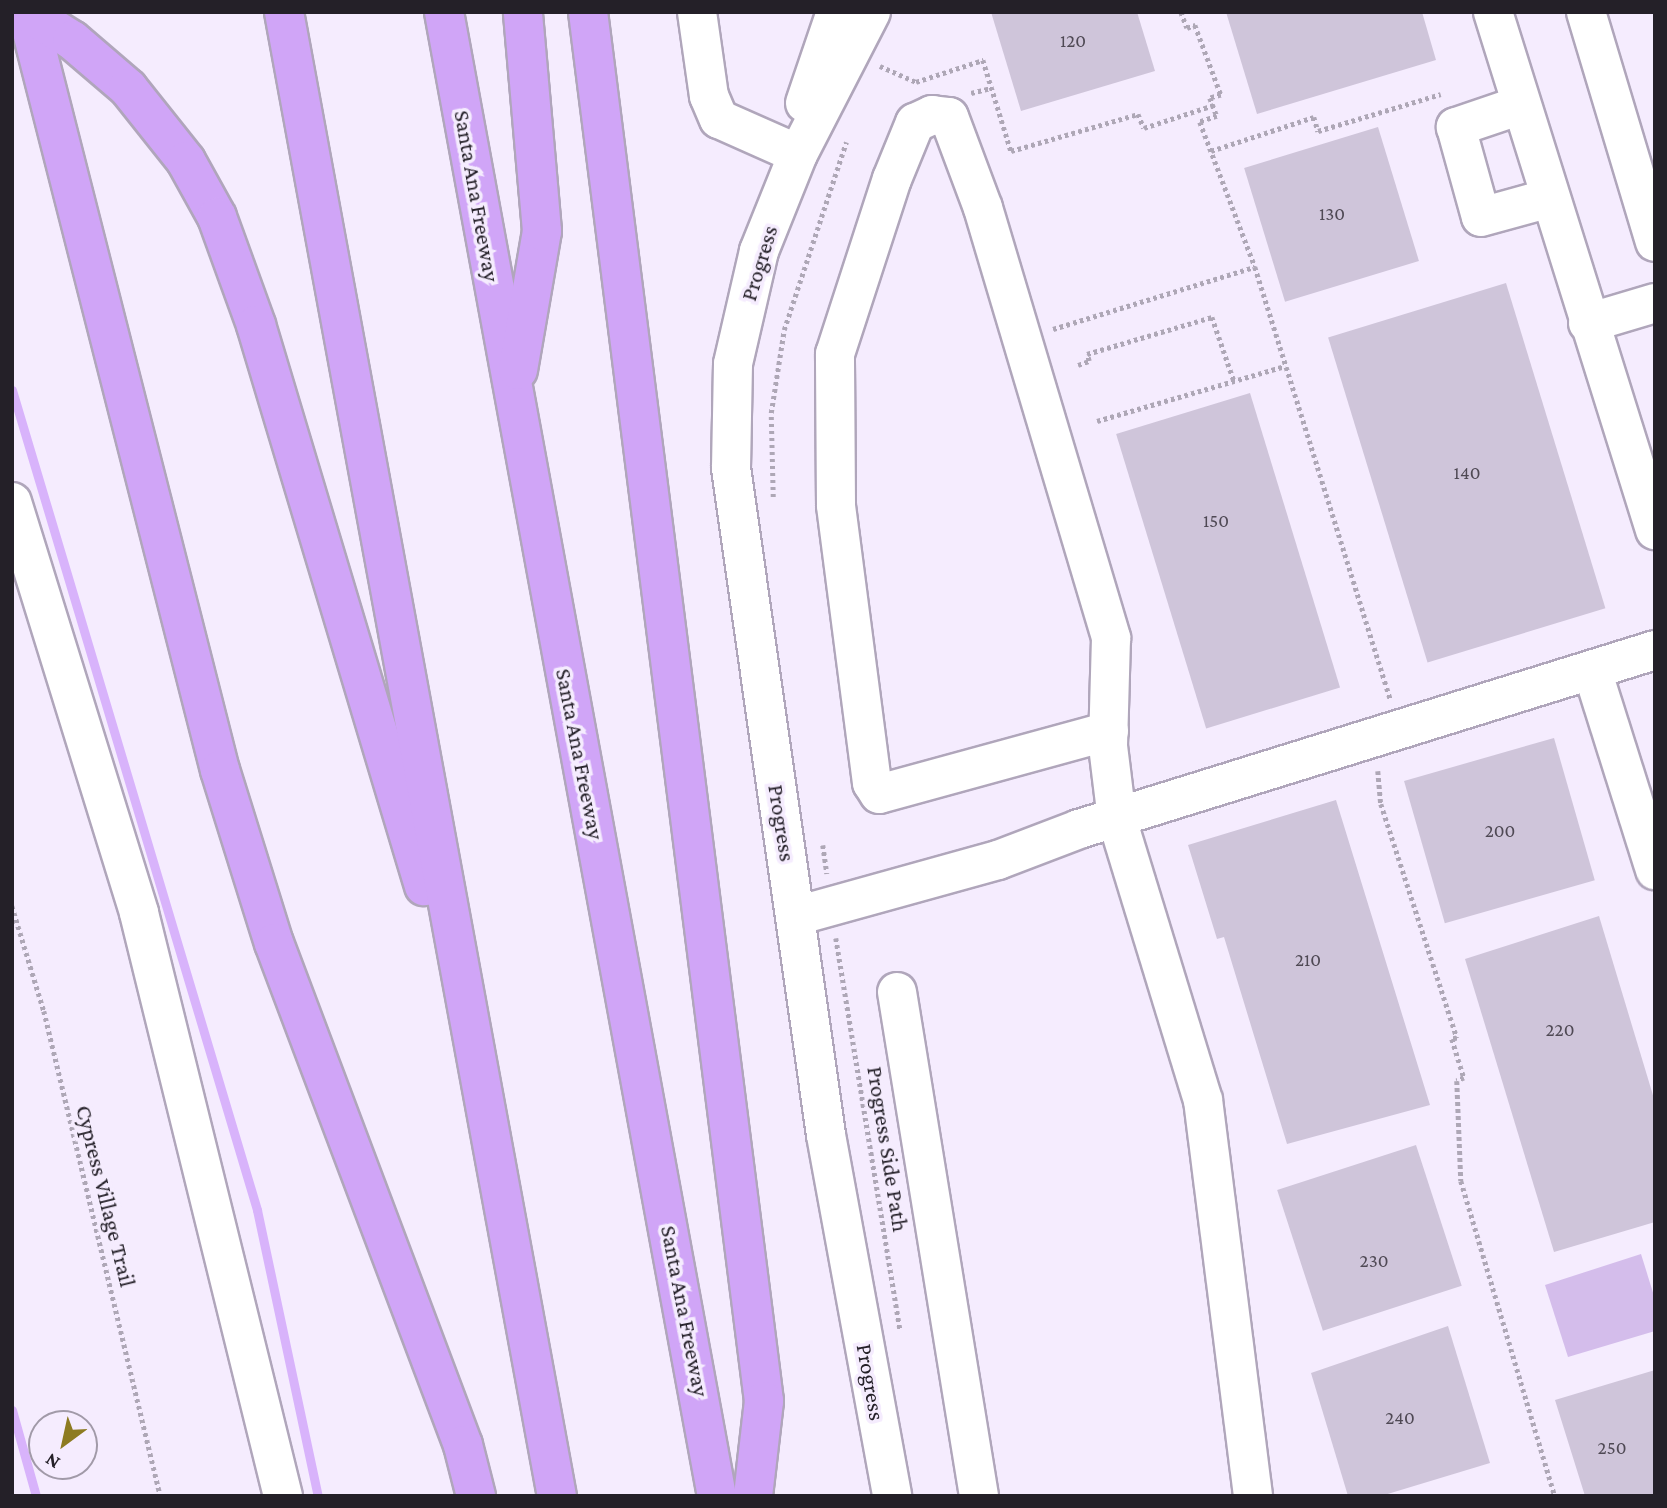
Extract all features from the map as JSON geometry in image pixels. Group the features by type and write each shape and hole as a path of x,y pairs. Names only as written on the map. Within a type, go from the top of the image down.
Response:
{"highway":[{"path":"27,12 108,343 220,771 274,943 463,1445 476,1496"},
{"path":"27,12 72,40 128,88 186,161 217,217 257,326 480,1073"},
{"path":"284,12 557,1496"},
{"name":"Santa Ana Freeway","path":"444,12 717,1496"},
{"path":"513,396 542,231 523,12"},
{"path":"588,12 764,1401 753,1496"}],"street":[{"path":"697,12 709,96 719,119 798,155"},
{"name":"Progress","path":"798,155 806,96 836,12"},
{"name":"Progress","path":"871,12 798,155 759,251 741,318 733,365 731,468 826,1135 892,1496"},
{"path":"1493,12 1588,323 1655,530"},
{"path":"1586,12 1655,242"},
{"path":"1521,104 1456,127 1481,217 1550,198"},
{"path":"1109,731 879,794 872,783 836,505 835,354 892,179 915,123 932,115 948,117 1022,338 1111,638 1109,731 1117,819 1203,1100 1253,1496"},
{"path":"1588,323 1655,303"},
{"path":"12,502 139,913 283,1496"},
{"path":"796,916 844,907 1655,650"},
{"path":"1592,670 1655,870"},
{"path":"897,992 979,1496"}],"path":[{"path":"1181,12 1187,28 1195,25 1221,95 1210,98 1217,116 1200,122 1255,267 1391,704"},
{"path":"876,64 916,82 983,60 1011,151 1138,114 1144,128 1214,105"},
{"path":"1212,151 1314,117 1318,131 1452,91"},
{"path":"1022,338 1255,267"},
{"path":"1079,365 1089,361 1087,354 1212,317 1234,381"},
{"path":"1097,421 1285,366"},
{"path":"1377,767 1381,804 1457,1038 1452,1039 1464,1078 1457,1081 1461,1181 1555,1496"},
{"name":"Cypress Village Trail","path":"12,906 44,1011 160,1496"},
{"name":"Progress Side Path","path":"836,936 901,1340"}],"shaded area":[{"path":"1641,1254 1655,1299 1655,1331 1568,1357 1545,1285"}],"building":[{"path":"991,12 1137,12 1155,71 1021,111"},
{"path":"1226,12 1422,12 1436,60 1257,114"},
{"path":"1378,127 1419,261 1285,302 1244,168"},
{"path":"1506,283 1605,608 1428,663 1328,337"},
{"path":"1250,393 1340,688 1206,728 1116,434"},
{"path":"1554,738 1595,880 1445,923 1404,781"},
{"path":"1336,800 1430,1105 1287,1144 1224,937 1217,939 1188,845"},
{"path":"1599,916 1655,1102 1655,1222 1554,1252 1465,959"},
{"path":"1416,1145 1462,1286 1323,1331 1277,1190"},
{"path":"1448,1326 1490,1463 1381,1496 1348,1496 1311,1373"},
{"path":"1655,1370 1655,1496 1585,1496 1555,1400"}],"waterway":[{"path":"12,390 257,1210 318,1496"},
{"path":"12,1410 36,1496"}]}
